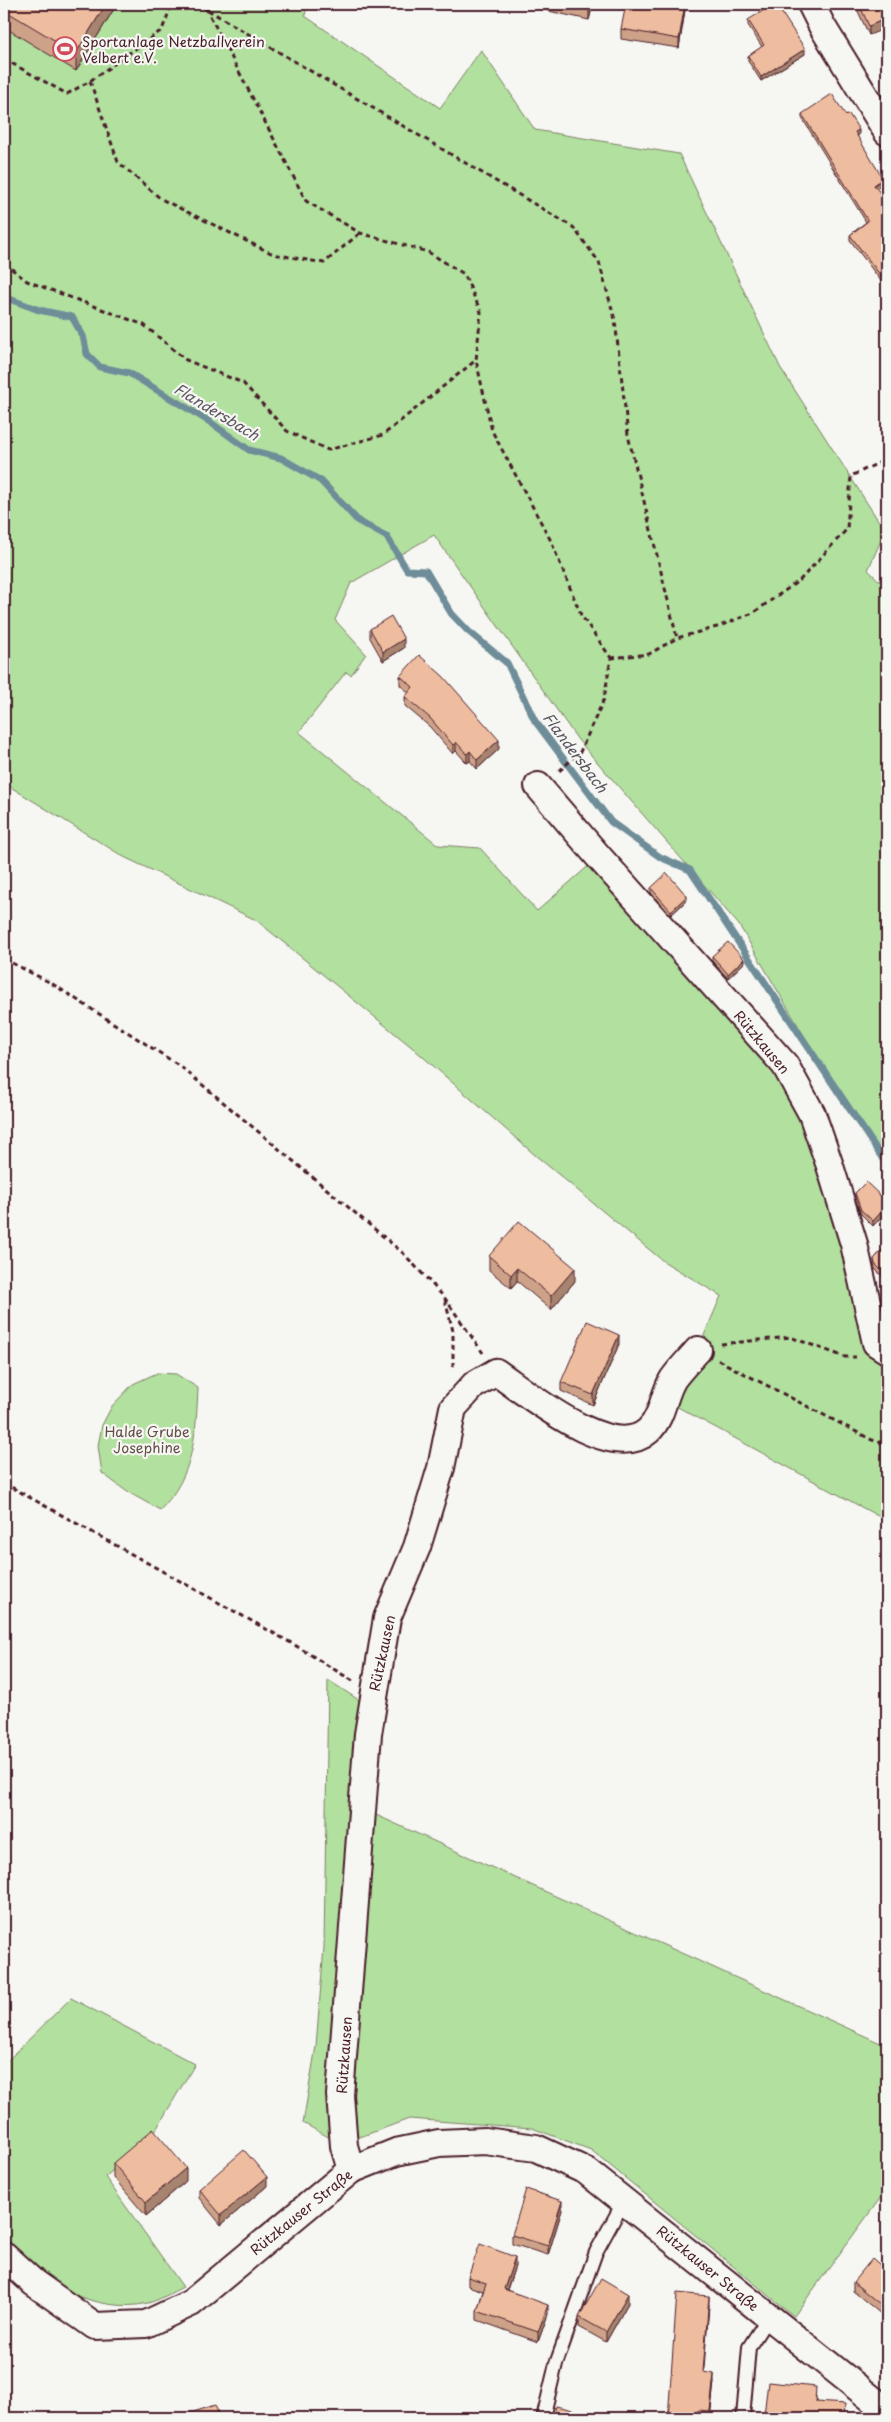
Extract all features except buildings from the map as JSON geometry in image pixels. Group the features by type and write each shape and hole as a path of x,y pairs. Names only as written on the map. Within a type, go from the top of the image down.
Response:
{"street":[{"path":"811,4 822,26 887,132"},
{"name":"Rützkausen","path":"548,779 785,1065 812,1114 830,1166 854,1244 882,1347"},
{"path":"453,1408 474,1385 496,1372 569,1421 597,1436 630,1440 648,1431 660,1413 673,1380 698,1350"},
{"name":"Rützkausen","path":"352,2170 344,2146 340,2094 373,1694 387,1618 417,1547 441,1468 453,1408"},
{"name":"Rützkauser Straße","path":"4,2256 34,2283 95,2326 146,2324 191,2302 352,2170 396,2152 439,2143 485,2141 536,2148 586,2171 887,2411"}],"lane":[{"path":"543,2418 556,2364 596,2252 624,2201"},
{"name":"Rützkauser Straße","path":"743,2418 749,2346 769,2316"}],"path":[{"path":"4,59 67,94 90,81 162,30 172,4"},
{"path":"197,4 573,228 599,262 615,320 628,435 677,638"},
{"path":"207,10 306,202 360,233 428,252 464,274 481,312 476,360 492,431 550,542 581,615 611,658 604,699 580,752 548,779"},
{"path":"90,81 118,162 161,199 272,254 324,263 360,233"},
{"path":"4,263 27,280 144,325 186,360 243,383 287,432 328,450 382,435 476,360"},
{"path":"611,658 648,654 677,638 718,628 753,613 800,580 847,529 851,476 887,459"},
{"path":"4,959 51,983 180,1066 403,1253 444,1297 496,1372"},
{"path":"444,1297 453,1330 453,1408"},
{"path":"698,1350 728,1342 790,1337 845,1357 867,1356 882,1347"},
{"path":"698,1350 872,1440 887,1444"},
{"path":"4,1483 293,1644 373,1694"}],"green space":[{"path":"4,4 307,4 305,16 440,108 481,50 535,130 679,154 780,367 885,531 868,570 887,588 887,1160 856,1124 739,925 578,740 434,535 351,583 335,620 366,654 351,675 346,672 299,732 438,845 480,848 537,911 593,862 789,1082 887,1350 887,1521 674,1405 721,1296 663,1261 535,1155 414,1049 256,920 124,857 4,783"},
{"name":"Halde Grube Josephine","path":"157,1373 176,1374 198,1388 196,1422 191,1454 180,1483 160,1510 126,1491 102,1473 98,1446 102,1425 112,1406 133,1384"},
{"path":"328,1680 371,1708 365,1810 887,2046 887,2189 794,2316 591,2150 532,2128 409,2119 360,2137 333,2159 332,2139 303,2123 316,2046 324,1947"},
{"path":"71,1998 195,2064 151,2138 105,2177 183,2287 148,2303 130,2306 92,2301 74,2295 4,2263 4,2064"}],"waterway":[{"name":"Flandersbach","path":"4,297 39,310 72,317 83,336 87,354 100,367 129,373 210,422 249,450 281,458 321,481 358,521 387,537 407,570 426,571 451,613 468,631 507,663 535,721 611,822 660,857 690,870 887,1165"}],"place":[{"name":"Sportanlage Netzballverein Velbert e.V.","path":"65,49"}]}
